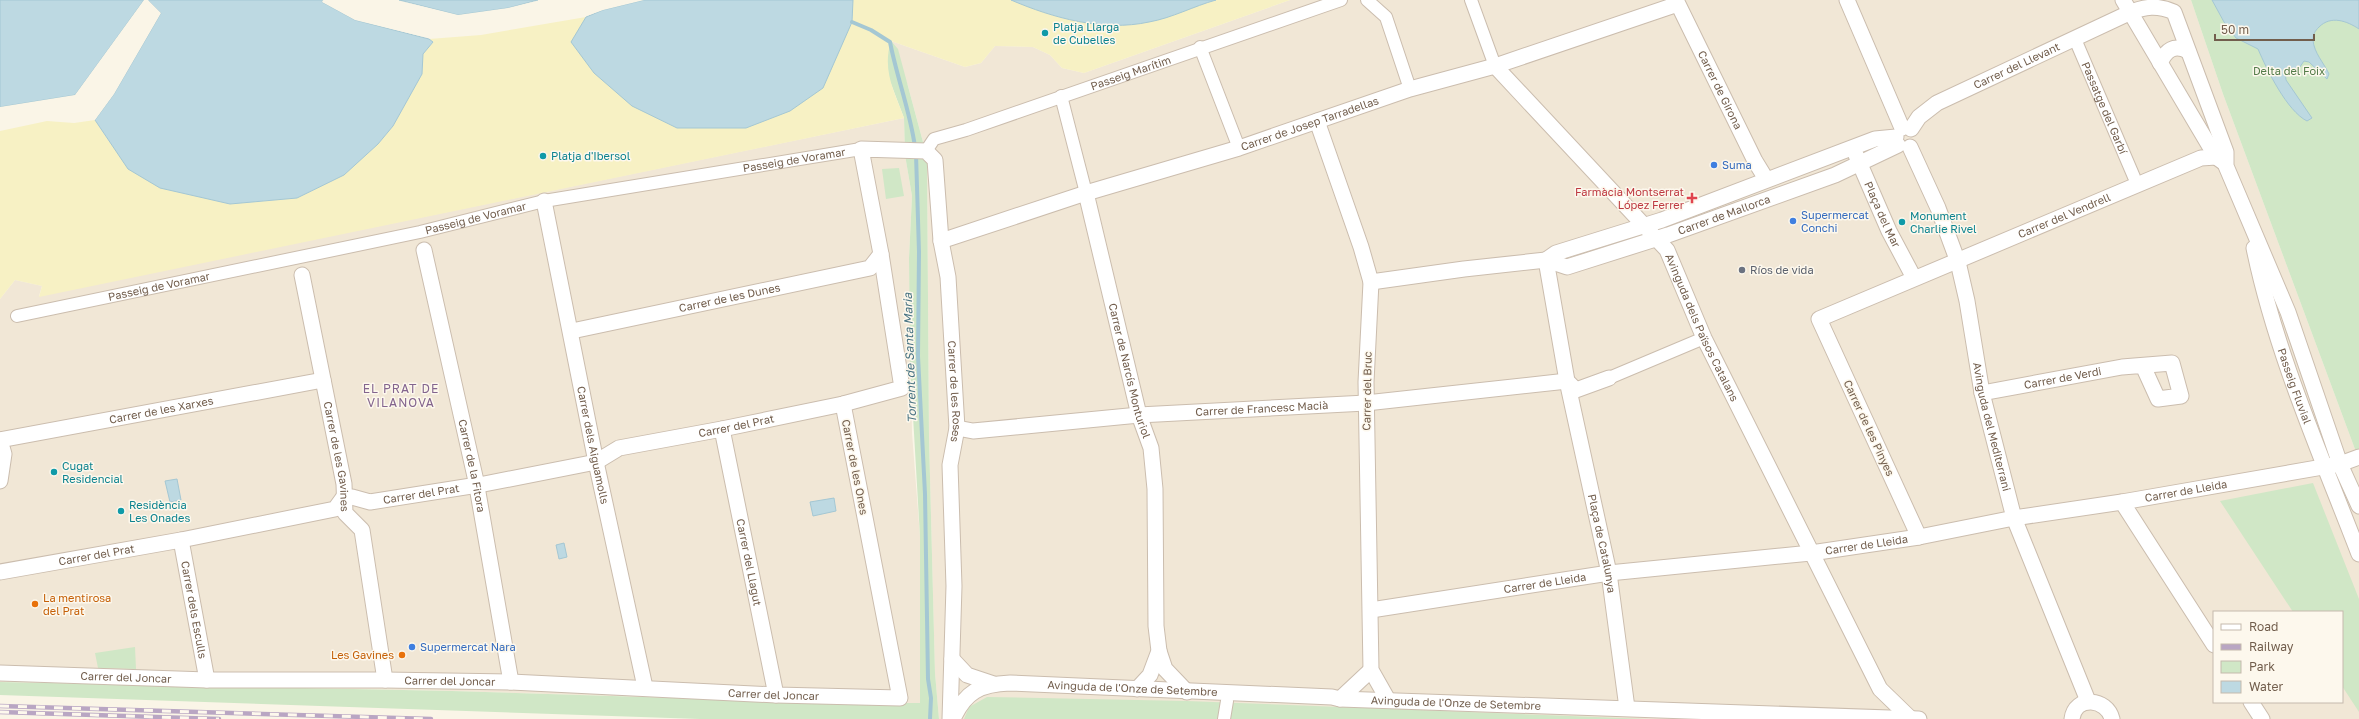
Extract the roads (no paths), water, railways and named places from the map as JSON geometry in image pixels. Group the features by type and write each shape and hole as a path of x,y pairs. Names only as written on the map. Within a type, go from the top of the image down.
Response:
{"street":[{"name":"Passeig Marítim","path":"927,154 934,138 966,130 1200,47 1271,26 1341,0"},
{"path":"1367,0 1386,17 1410,89"},
{"name":"Avinguda dels Països Catalans","path":"1470,0 1495,66 1620,202 1667,250 1704,338 1883,694 1911,719"},
{"name":"Avinguda del Mediterrani","path":"1847,0 1904,137 1938,208 1958,262 1968,301 1982,393 2014,518 2088,702"},
{"name":"Carrer de Josep Tarradellas","path":"941,241 1086,193 1239,148 1410,89 1495,66 1677,2"},
{"name":"Carrer de Girona","path":"1677,2 1755,161 1766,179"},
{"name":"Carrer del Llevant","path":"1904,137 1919,117 1937,103 2075,39 2126,6"},
{"name":"Passeig Fluvial","path":"2126,6 2139,9 2155,7 2174,12 2226,152 2221,161"},
{"name":"Passeig Fluvial","path":"2126,6 2221,161 2247,213 2262,290 2271,317 2345,462 2359,506"},
{"name":"Passatge del Garbí","path":"2075,39 2134,177"},
{"path":"1200,47 1239,148"},
{"path":"2160,63 2167,52 2172,48 2181,48 2188,51"},
{"name":"Carrer de Narcís Monturiol","path":"1061,96 1086,193 1139,415 1151,448 1155,488 1156,626 1158,651 1165,669 1187,692"},
{"name":"Carrer del Bruc","path":"1317,121 1361,247 1371,282 1366,403 1372,670 1388,700"},
{"name":"Carrer de Mallorca","path":"1546,260 1556,253 1609,238 1669,217 1875,139 1904,137"},
{"name":"Carrer de Mallorca","path":"1371,282 1464,268 1546,260 1567,267 1657,239 1835,175 1883,154 1904,137"},
{"name":"Plaça del Mar","path":"1853,148 1889,231 1914,278"},
{"name":"Passeig de Voramar","path":"17,316 420,232 544,202 861,150 901,150 927,154"},
{"name":"Carrer de les Ones","path":"861,150 881,254 902,388 843,404 900,698"},
{"name":"Carrer de les Roses","path":"927,154 948,277 957,428 950,465 954,586 952,719"},
{"name":"Carrer del Vendrell","path":"1819,319 1914,278 1958,262 2201,158 2221,161"},
{"name":"Carrer dels Aiguamolls","path":"544,202 572,331 596,462 645,687"},
{"name":"Carrer de la Fitora","path":"424,250 476,483 511,682"},
{"path":"881,254 870,268 884,278"},
{"name":"Plaça de Catalunya","path":"1546,260 1567,381 1609,573 1627,708"},
{"name":"Carrer de les Dunes","path":"572,331 870,268"},
{"name":"Carrer de les Gavines","path":"302,275 344,484 343,498 345,513 362,530 385,680"},
{"name":"Carrer de les Pinyes","path":"1819,319 1919,537"},
{"path":"1567,381 1576,390 1609,378 1704,338"},
{"name":"Carrer de Verdi","path":"1982,393 2122,367 2143,366"},
{"name":"Carrer de les Xarxes","path":"0,440 323,380"},
{"name":"Carrer de Francesc Macià","path":"957,428 973,431 1139,415 1366,403 1567,381"},
{"name":"Carrer del Prat","path":"0,572 181,540 336,509 343,498 352,497 370,502 596,462 619,448 722,430 843,404"},
{"name":"Carrer del Llagut","path":"722,430 776,695"},
{"path":"0,440 4,454 0,481"},
{"name":"Passeig Fluvial","path":"2345,462 2359,554"},
{"name":"Carrer de Lleida","path":"1371,610 1609,573 1811,553 1919,537 2014,518 2122,502 2345,462"},
{"path":"2122,502 2213,643"},
{"name":"Carrer dels Esculls","path":"181,540 207,680"},
{"name":"Carrer de Narcís Monturiol","path":"1137,689 1150,676 1158,651"},
{"name":"Avinguda de l'Onze de Setembre","path":"952,659 967,675 994,684 1332,697 1340,699 1872,716 1919,719"},
{"path":"1340,699 1372,670"},
{"name":"Carrer del Joncar","path":"0,673 207,680 511,682 645,687 776,695 900,698"},
{"name":"Avinguda de l'Onze de Setembre","path":"952,719 959,705 971,692 994,684"},
{"path":"1872,716 1883,694"},
{"path":"1224,719 1227,701"},
{"path":"2072,719 2076,709 2088,702 2097,702 2105,706 2112,719"},
{"path":"2252,703 2262,719"}],"water":[{"path":"0,0 144,0 75,95 0,107"},
{"path":"148,0 323,0 322,2 355,20 429,39 433,42 423,54 422,74 393,126 378,144 344,175 297,198 230,204 160,188 128,169 95,120 114,94 161,13"},
{"path":"399,0 538,0 508,8 458,15"},
{"path":"644,0 853,0 852,22 823,88 790,111 746,128 677,128 632,106 594,73 571,42 586,17 603,10"},
{"path":"1011,0 1216,0 1158,20 1132,25 1114,25 1078,22 1061,18"},
{"path":"2212,0 2359,0 2359,29 2339,20 2334,20 2324,23 2315,31 2313,40 2315,49 2329,74 2327,79 2309,62 2304,61 2295,74 2285,70 2286,80 2312,118 2307,121 2292,108 2278,89 2258,49 2236,38 2224,22"},
{"path":"177,479 181,500 170,502 165,481"},
{"path":"834,498 836,511 813,516 810,502"},
{"path":"564,543 567,557 559,559 556,545"}],"waterway":[{"name":"Torrent de Santa Maria","path":"852,22 871,30 890,42 910,120 915,147"},
{"name":"Torrent de Santa Maria","path":"916,154 919,252 918,356 925,494 928,679 931,698 930,719"}],"railway":[{"path":"0,706 431,719"},
{"path":"0,712 219,719"}],"place":[{"name":"Platja Llarga de Cubelles","path":"1045,33"},
{"name":"Platja d'Ibersol","path":"543,156"},
{"name":"Suma","path":"1714,165"},
{"name":"Farmàcia Montserrat López Ferrer","path":"1692,198"},
{"name":"Supermercat Conchi","path":"1793,221"},
{"name":"Monument Charlie Rivel","path":"1902,222"},
{"name":"Ríos de vida","path":"1742,270"},
{"name":"Cugat Residencial","path":"54,472"},
{"name":"Residència Les Onades","path":"121,511"},
{"name":"La mentirosa del Prat","path":"35,604"},
{"name":"Supermercat Nara","path":"412,647"},
{"name":"Les Gavines","path":"402,655"}],"district":[{"name":"EL PRAT DE VILANOVA","path":"401,396"}],"park label":[{"name":"Delta del Foix","path":"2289,71"}]}
